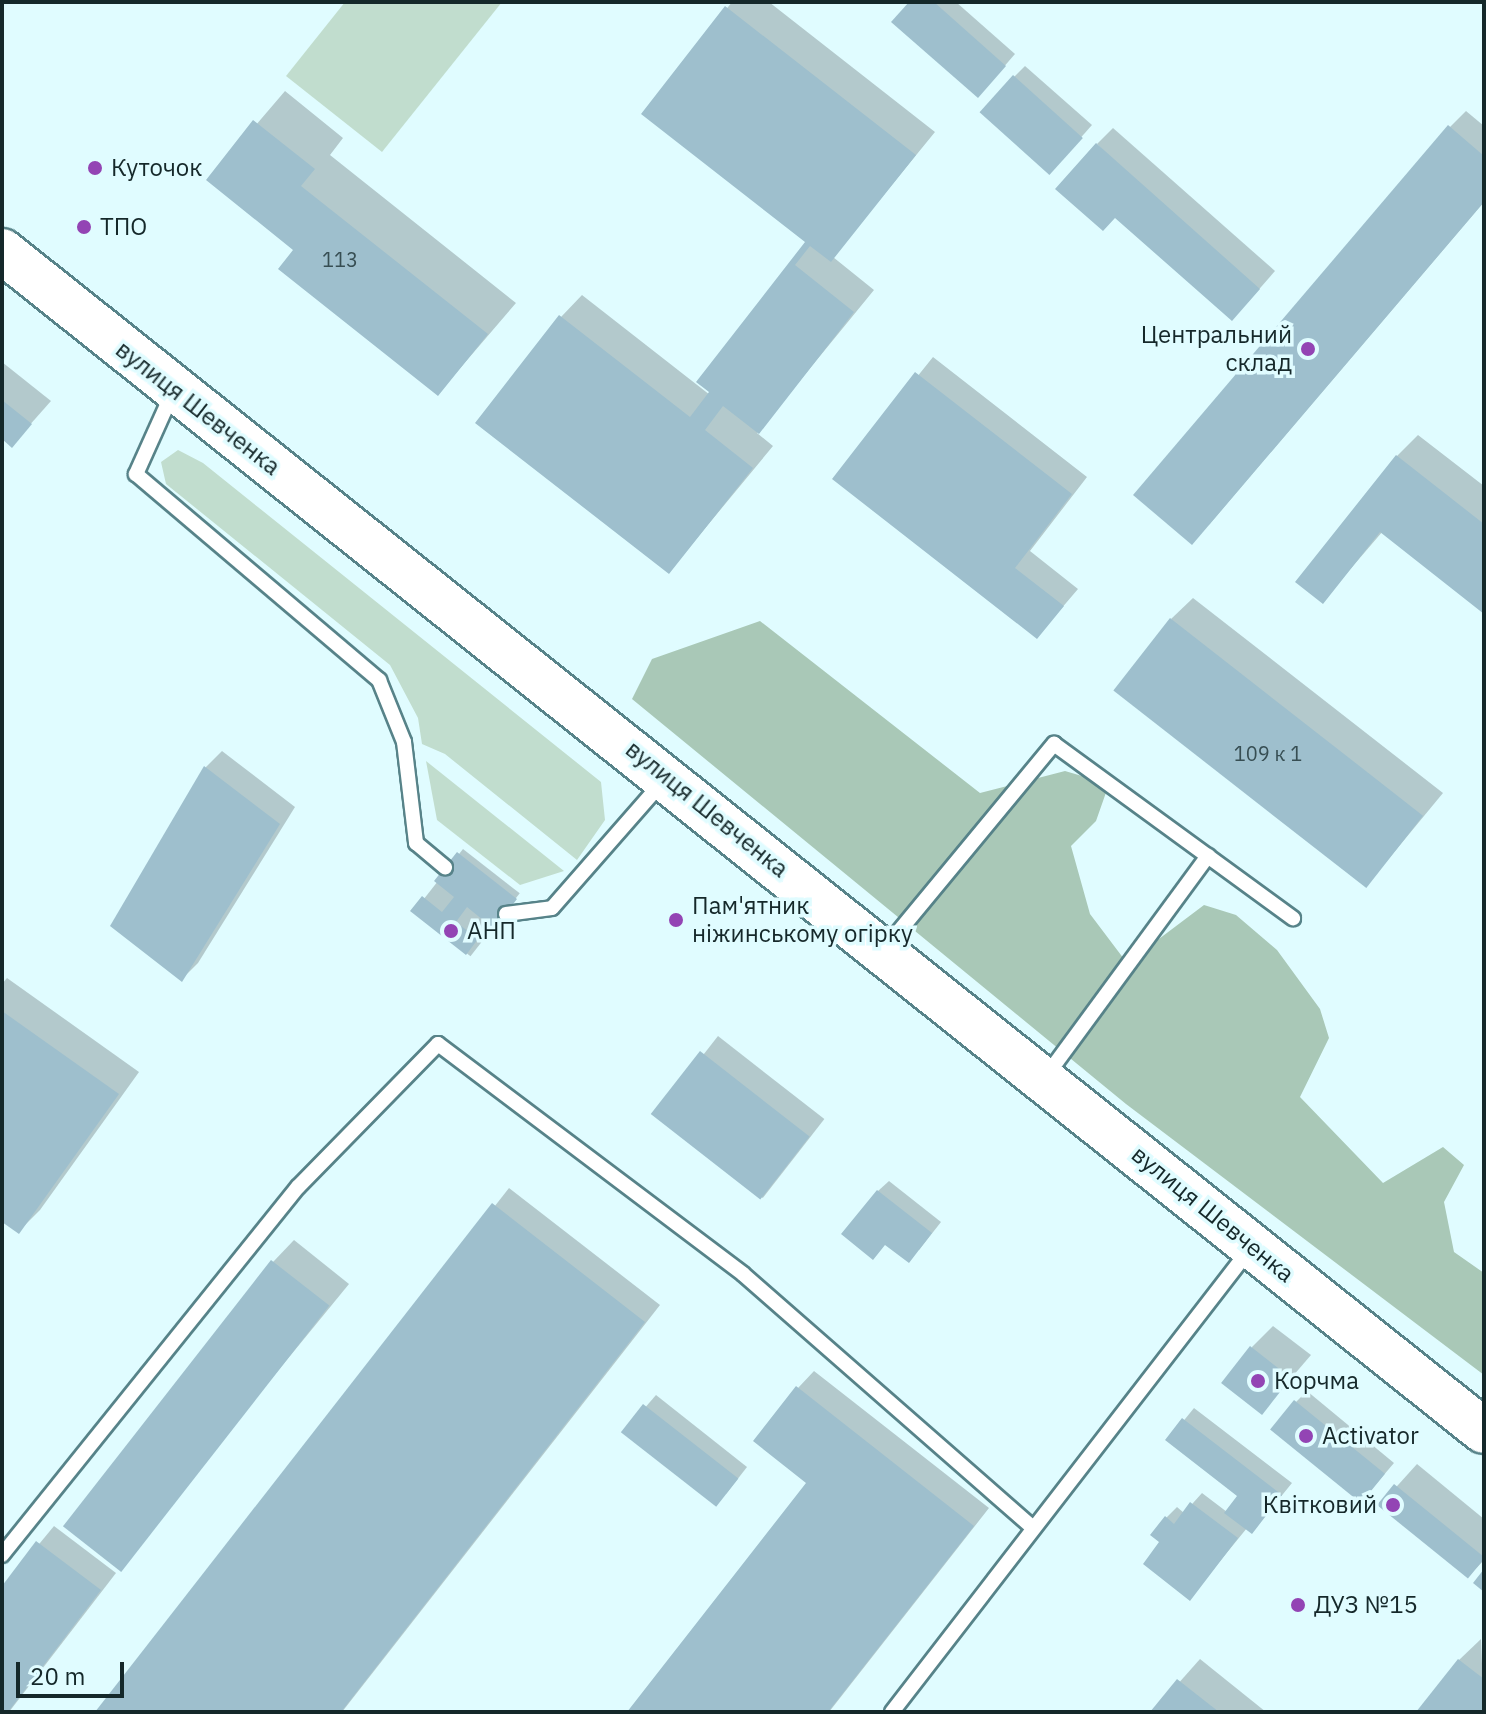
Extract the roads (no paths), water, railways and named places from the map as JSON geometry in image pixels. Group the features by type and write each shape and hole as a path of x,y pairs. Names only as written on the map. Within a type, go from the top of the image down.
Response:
{"main road":[{"name":"вулиця Шевченка","path":"2,251 667,777 1484,1431"}],"lane":[{"path":"174,390 136,474 379,680 390,695 404,742 416,843 445,867"},
{"path":"883,950 1054,744 1293,918"},
{"path":"506,914 552,908 667,777"},
{"path":"1045,1079 1208,856"},
{"path":"2,1555 298,1187 438,1044 743,1274 1033,1528"},
{"path":"892,1712 1033,1528 1070,1487 1252,1246"}],"place":[{"name":"Куточок","path":"95,168"},
{"name":"ТПО","path":"84,227"},
{"name":"Центральний склад","path":"1308,349"},
{"name":"Пам'ятник ніжинському огірку","path":"676,920"},
{"name":"АНП","path":"451,931"},
{"name":"Корчма","path":"1258,1381"},
{"name":"Activator","path":"1306,1436"},
{"name":"Квітковий","path":"1393,1505"},
{"name":"ДУЗ №15","path":"1298,1605"}]}
